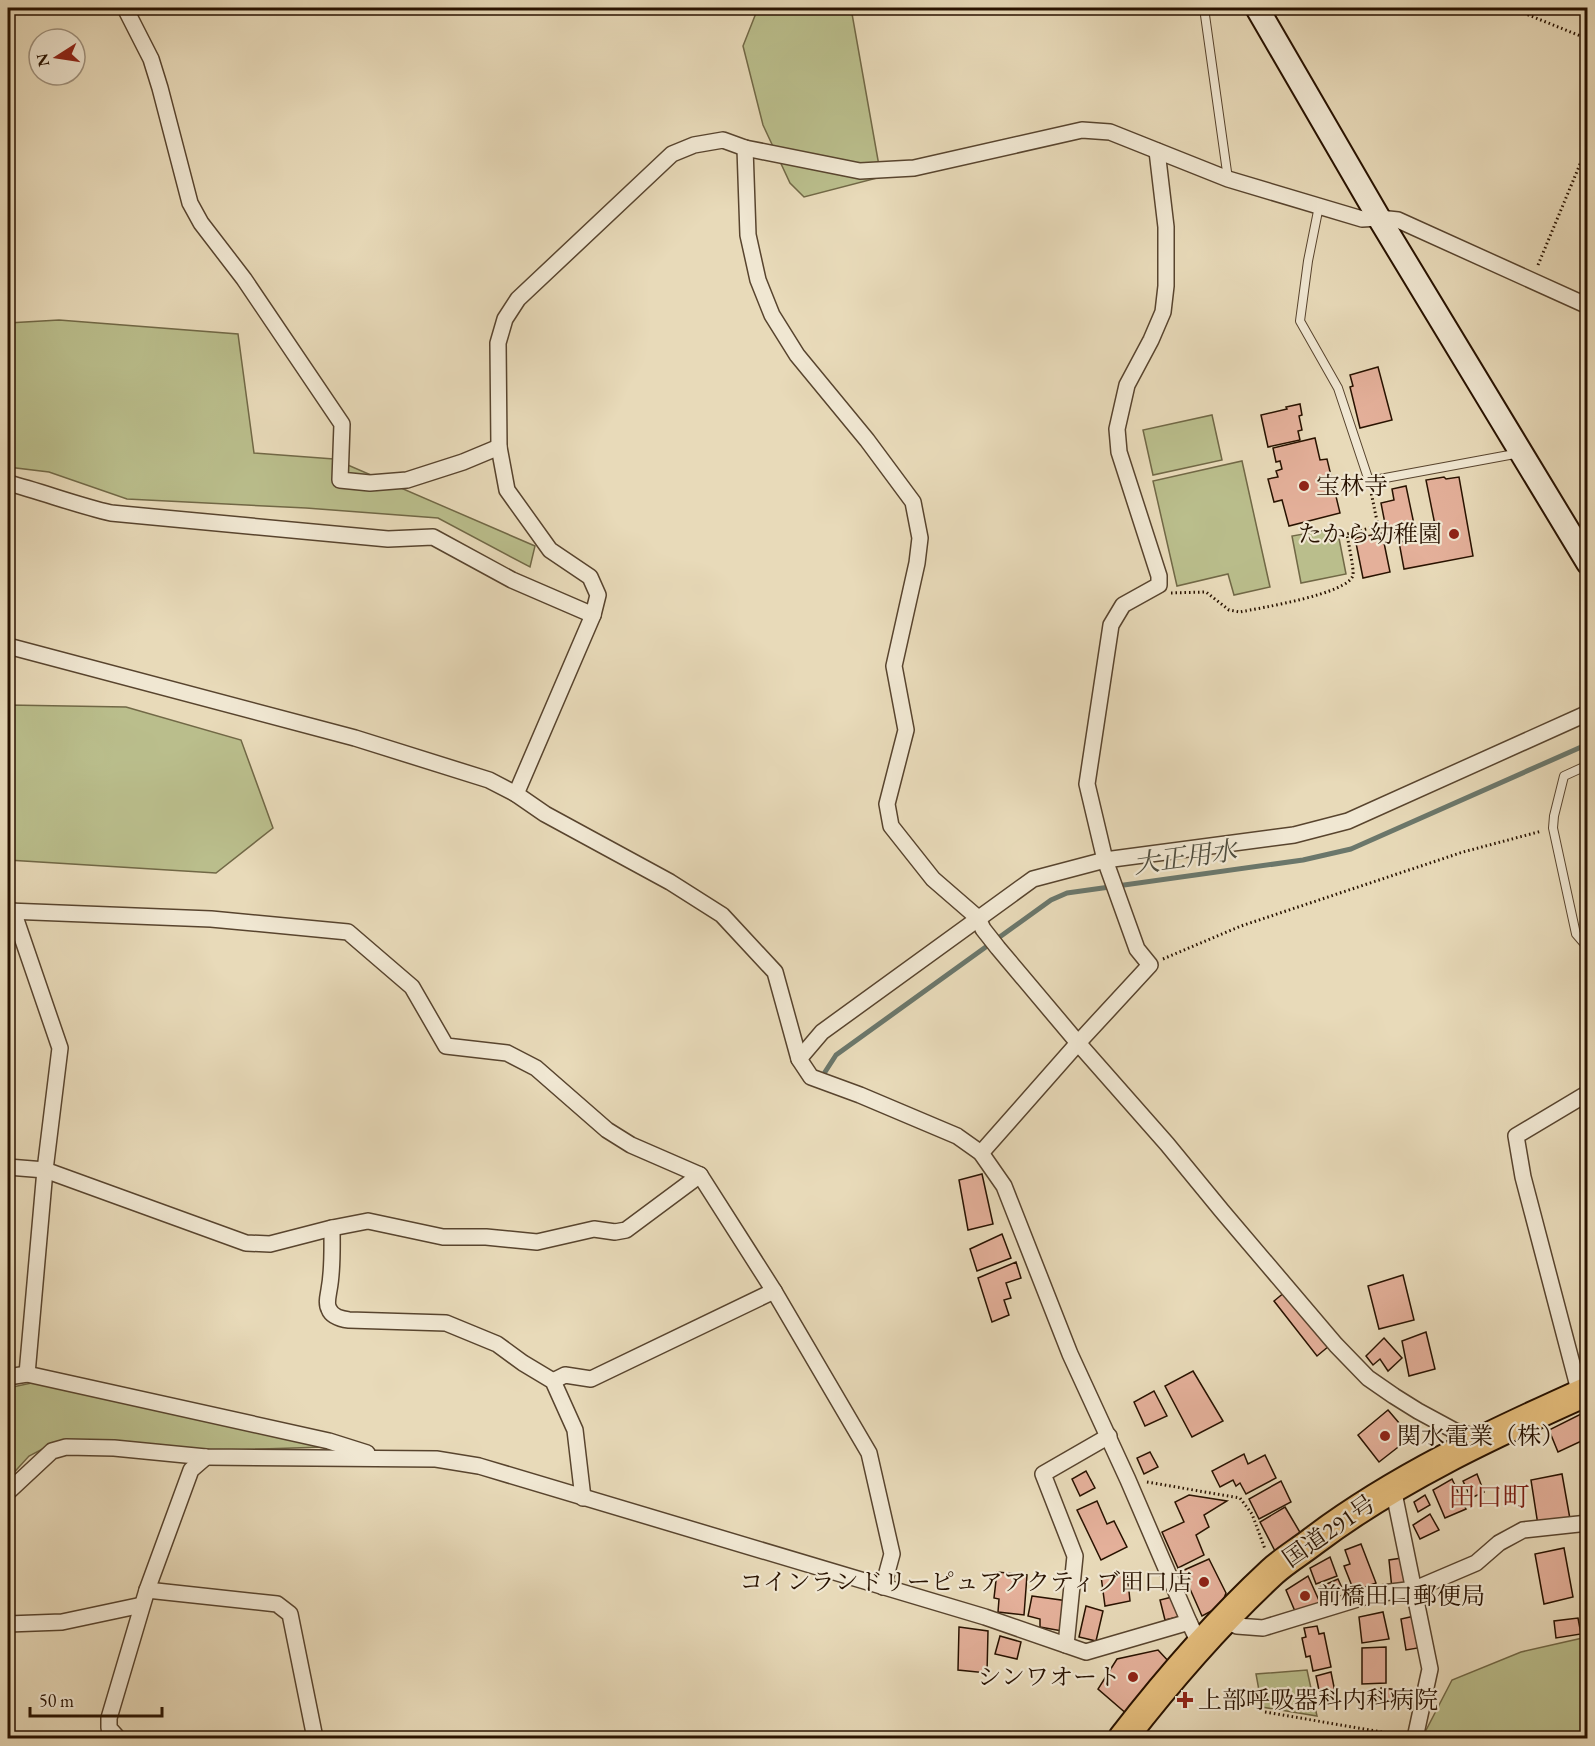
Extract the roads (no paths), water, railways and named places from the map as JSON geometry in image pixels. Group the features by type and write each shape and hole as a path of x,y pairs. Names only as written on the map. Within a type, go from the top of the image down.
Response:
{"highway":[{"name":"国道291号","path":"1123,1738 1195,1633 1224,1620 1274,1571 1344,1517 1484,1439 1584,1393"}],"street":[{"path":"125,8 151,59 190,203 201,223 244,279 342,424 340,480 370,483 407,480 463,462 499,447"},
{"path":"1257,8 1379,218 1587,563"},
{"path":"516,794 593,615 598,595 590,577 550,550 507,490 499,447 498,343 505,319 518,299 672,154 694,144 723,140 745,148 860,171 914,168 1082,130 1110,132 1228,179 1362,219 1398,220 1587,306"},
{"path":"745,148 748,235 758,280 772,315 797,355 867,440 913,502 920,538 917,563 894,666 906,730 887,804 891,826 933,879 980,924 1221,1211 1328,1336 1368,1378 1394,1396 1455,1431 1484,1439"},
{"path":"981,1153 1150,965 1137,949 1105,860 1087,784 1111,625 1123,605 1159,585 1159,576 1119,452 1117,429 1127,385 1163,312 1166,286 1166,227 1157,151"},
{"path":"8,483 111,513 388,539 433,537 512,580 593,615"},
{"path":"8,646 355,738 489,780 516,794 545,814 670,882 722,915 775,972 799,1059 811,1077 861,1095 957,1136 981,1153 1004,1186 1070,1354 1195,1633 1086,1652 985,1617 479,1466 436,1459 206,1457 114,1448 66,1447 52,1451 8,1492"},
{"path":"799,1059 822,1032 980,924 1033,879 1105,860 1294,835 1348,821 1587,713"},
{"path":"27,1374 45,1170 60,1048 10,911 211,919 348,932 412,987 446,1046 507,1053 536,1068 607,1130 631,1145 700,1175 774,1291 868,1453 892,1554 883,1587"},
{"path":"1584,1393 1523,1178 1516,1136 1587,1094"},
{"path":"8,1167 45,1170 246,1243 270,1244 368,1221 443,1237 486,1237 537,1242 594,1230 615,1232 626,1230 700,1175"},
{"path":"332,1228 332,1275 328,1309 339,1318 349,1320 454,1325 497,1344 553,1381 575,1430 583,1498"},
{"path":"553,1381 565,1375 591,1379 774,1291"},
{"path":"8,1377 27,1374 329,1441 384,1459"},
{"path":"1066,1645 1075,1556 1043,1474 1108,1436"},
{"path":"118,1738 110,1728 109,1718 144,1598 191,1470 206,1457"},
{"path":"1393,1488 1430,1669 1415,1738"},
{"path":"1224,1620 1237,1626 1263,1628 1374,1594 1415,1589 1476,1563 1499,1543 1523,1530 1587,1522"},
{"path":"8,1624 62,1622 144,1598 277,1604 290,1614 315,1738"}],"lane":[{"path":"1204,8 1228,179"},
{"path":"1318,206 1300,321 1338,388 1369,481 1521,453"},
{"path":"1587,765 1563,776 1553,828 1576,934 1587,948"}],"waterway":[{"name":"大正用水","path":"825,1072 836,1055 1051,900 1067,893 1303,860 1351,849 1588,744"}],"place":[{"name":"宝林寺","path":"1304,486"},
{"name":"たから幼稚園","path":"1454,534"},
{"name":"関水電業（株）","path":"1385,1436"},
{"name":"コインランドリーピュアアクティブ田口店","path":"1204,1582"},
{"name":"前橋田口郵便局","path":"1305,1596"},
{"name":"シンワオート","path":"1133,1677"},
{"name":"上部呼吸器科内科病院","path":"1185,1700"}],"district":[{"name":"田口町","path":"1489,1497"}]}
